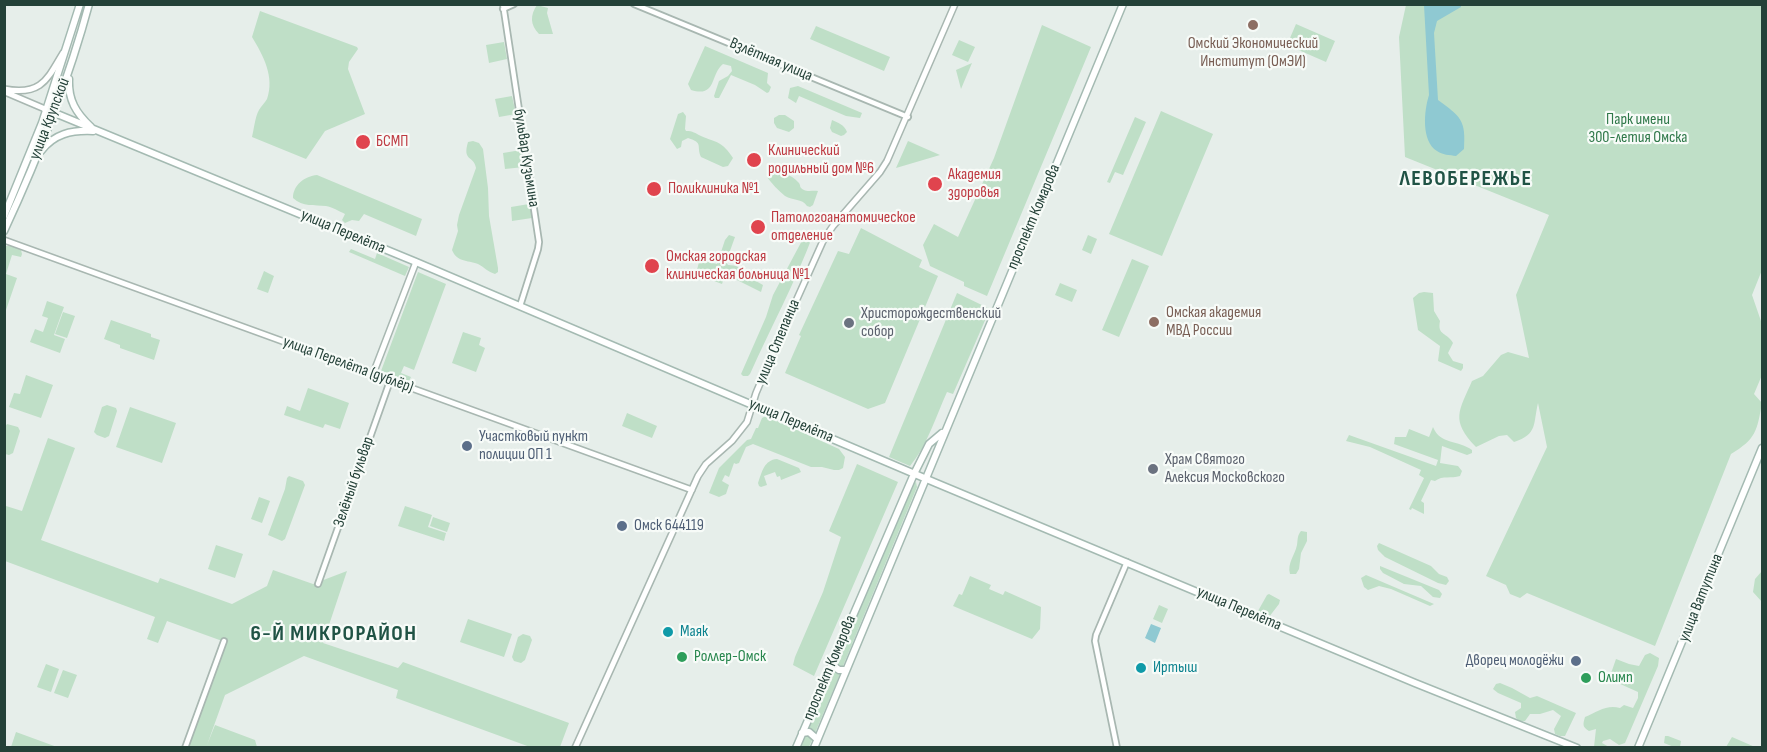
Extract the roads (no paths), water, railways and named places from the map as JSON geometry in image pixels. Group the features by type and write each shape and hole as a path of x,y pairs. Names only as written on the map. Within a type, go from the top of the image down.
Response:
{"main road":[{"name":"улица Крупской","path":"4,216 42,123 80,4"},
{"name":"улица Крупской","path":"4,231 69,71 89,4"},
{"name":"проспект Комарова","path":"814,747 1123,4"},
{"path":"69,71 68,90 71,102 83,119 99,132"},
{"name":"улица Перелёта","path":"45,109 416,262 914,474 1415,683 1577,747"},
{"path":"36,157 47,143 59,135 79,131 99,132"},
{"name":"проспект Комарова","path":"796,747 928,444 945,430"},
{"name":"улица Ватутина","path":"1638,747 1762,450"},
{"path":"831,664 836,669 846,670"},
{"path":"802,733 809,732 817,739"}],"street":[{"name":"бульвар Кузьмина","path":"514,4 503,7 538,242 538,249 520,306"},
{"name":"Взлётная улица","path":"634,4 908,117"},
{"name":"улица Степанца","path":"575,747 698,476 747,422 779,339 822,241 886,165 955,4"},
{"path":"4,90 30,89 47,80 68,43"},
{"name":"улица Перелёта","path":"4,90 45,109"},
{"name":"улица Перелёта (дублёр)","path":"4,240 692,490"},
{"path":"373,374 416,262"},
{"name":"Зелёный бульвар","path":"318,584 390,381"},
{"path":"1117,747 1095,641 1127,562"},
{"path":"186,747 224,641"}],"water":[{"path":"1424,5 1461,5 1437,21 1434,33 1438,100 1457,115 1463,125 1464,149 1456,156 1437,151 1428,140 1426,133 1425,117 1429,95"},
{"path":"1151,624 1161,628 1155,643 1145,638"}],"place":[{"name":"Омский Экономический Институт (ОмЭИ)","path":"1253,25"},
{"name":"БСМП","path":"363,142"},
{"name":"Клинический родильный дом №6","path":"754,160"},
{"name":"Академия здоровья","path":"935,184"},
{"name":"Поликлиника №1","path":"654,189"},
{"name":"Патологоанатомическое отделение","path":"758,227"},
{"name":"Омская городская клиническая больница №1","path":"652,266"},
{"name":"Омская академия МВД России","path":"1154,322"},
{"name":"Христорождественский собор","path":"849,323"},
{"name":"Участковый пункт полиции ОП 1","path":"467,446"},
{"name":"Храм Святого Алексия Московского","path":"1153,469"},
{"name":"Омск 644119","path":"622,526"},
{"name":"Маяк","path":"668,632"},
{"name":"Роллер-Омск","path":"682,657"},
{"name":"Дворец молодёжи","path":"1576,661"},
{"name":"Иртыш","path":"1141,668"},
{"name":"Олимп","path":"1586,678"}],"district":[{"name":"ЛЕВОБЕРЕЖЬЕ","path":"1466,179"},
{"name":"6-Й МИКРОРАЙОН","path":"334,634"}],"park label":[{"name":"Парк имени 300-летия Омска","path":"1638,129"}]}
